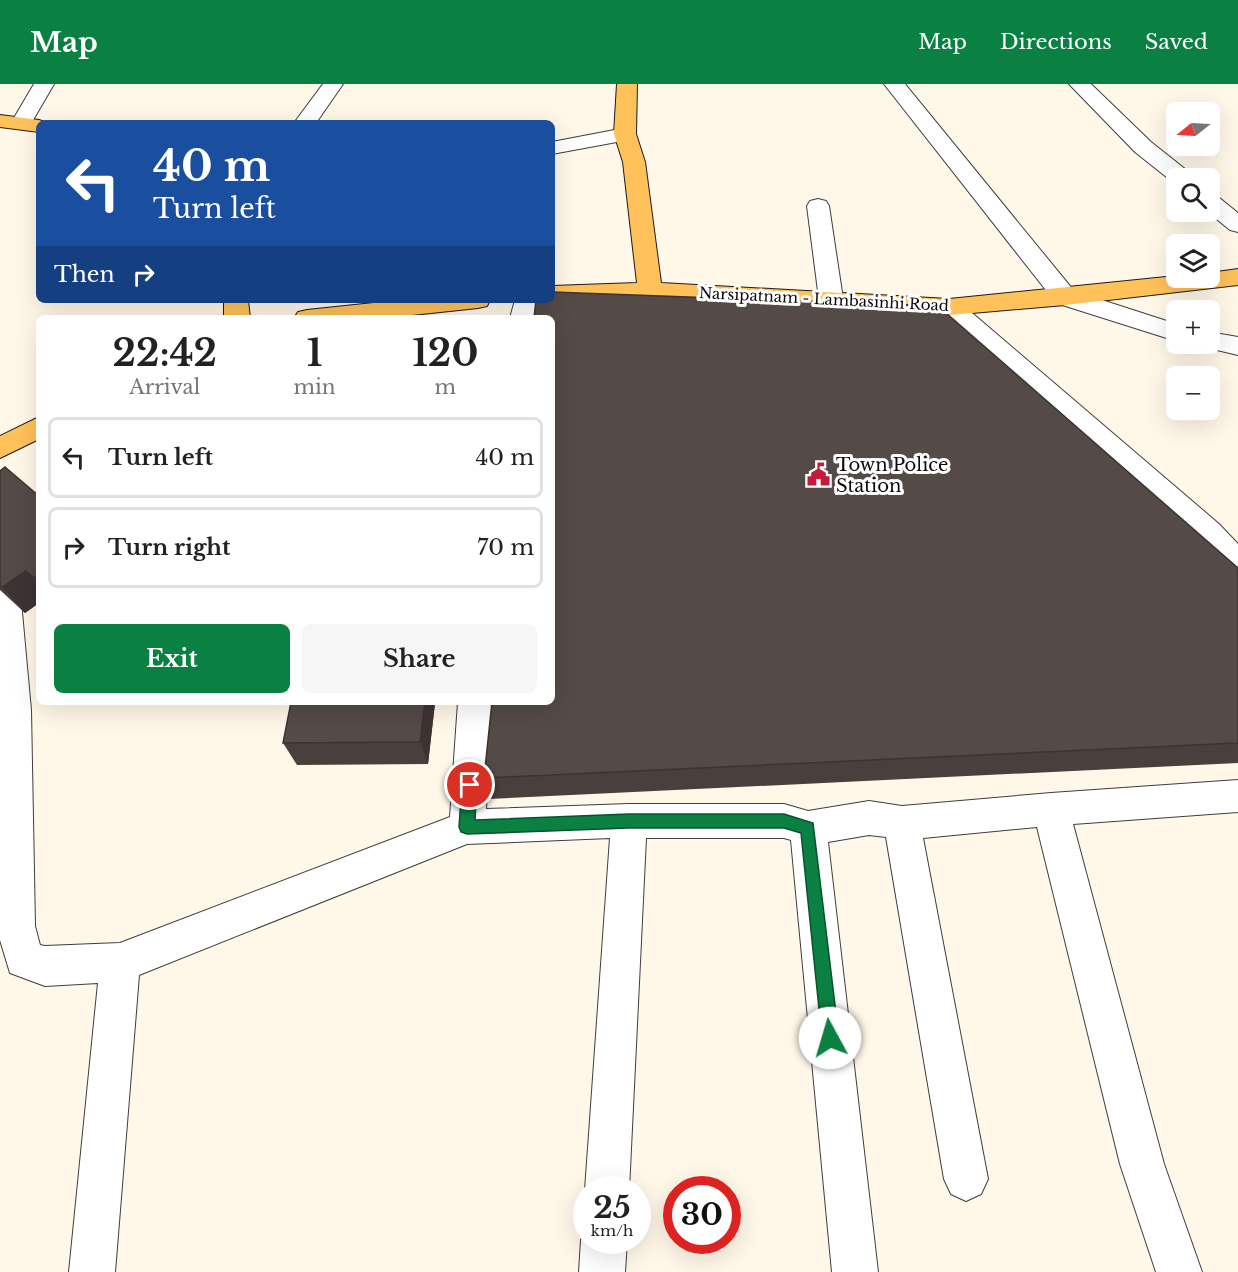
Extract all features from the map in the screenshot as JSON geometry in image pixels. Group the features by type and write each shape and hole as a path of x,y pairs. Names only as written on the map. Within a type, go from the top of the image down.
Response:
{"main road":[{"path":"627,84 625,134 634,162 650,290"},
{"path":"0,122 31,125"},
{"name":"Narsipatnam - Lambasinhi Road","path":"555,294 650,290 948,307 1065,297 1238,277"},
{"path":"336,315 450,303"},
{"path":"0,448 36,429"}],"street":[{"path":"31,125 44,84"},
{"path":"307,120 333,84"},
{"path":"894,84 1065,297 1166,330"},
{"path":"1079,84 1143,147 1169,168"},
{"path":"555,147 625,134"},
{"path":"818,206 831,299"},
{"path":"1220,210 1238,225"},
{"path":"948,307 1208,532 1238,563"},
{"path":"1220,342 1238,346"},
{"path":"0,591 5,601 14,710 16,926 24,959 45,966 120,963 467,827 629,821 784,821 808,828 869,818 902,823 1051,809 1238,796"},
{"path":"467,827 475,705"},
{"path":"1051,809 1142,1164 1179,1272"},
{"path":"608,1176 629,821"},
{"path":"902,823 966,1179"},
{"path":"808,828 855,1272"},
{"path":"92,1272 120,963"},
{"path":"602,1272 603,1254"}],"building":[{"name":"Town Police Station","path":"555,292 938,306 1238,568 1238,743 484,778 492,705 555,705 555,315 534,315 536,303 555,303"},
{"path":"5,467 36,493 36,576 34,578 26,571 2,587 0,585 0,471"},
{"path":"290,705 425,705 420,742 283,743"}],"place":[{"name":"Town Police Station","path":"818,475"}],"route":[{"path":"470,785 467,827 629,821 784,821 808,828 830,1038"}]}
